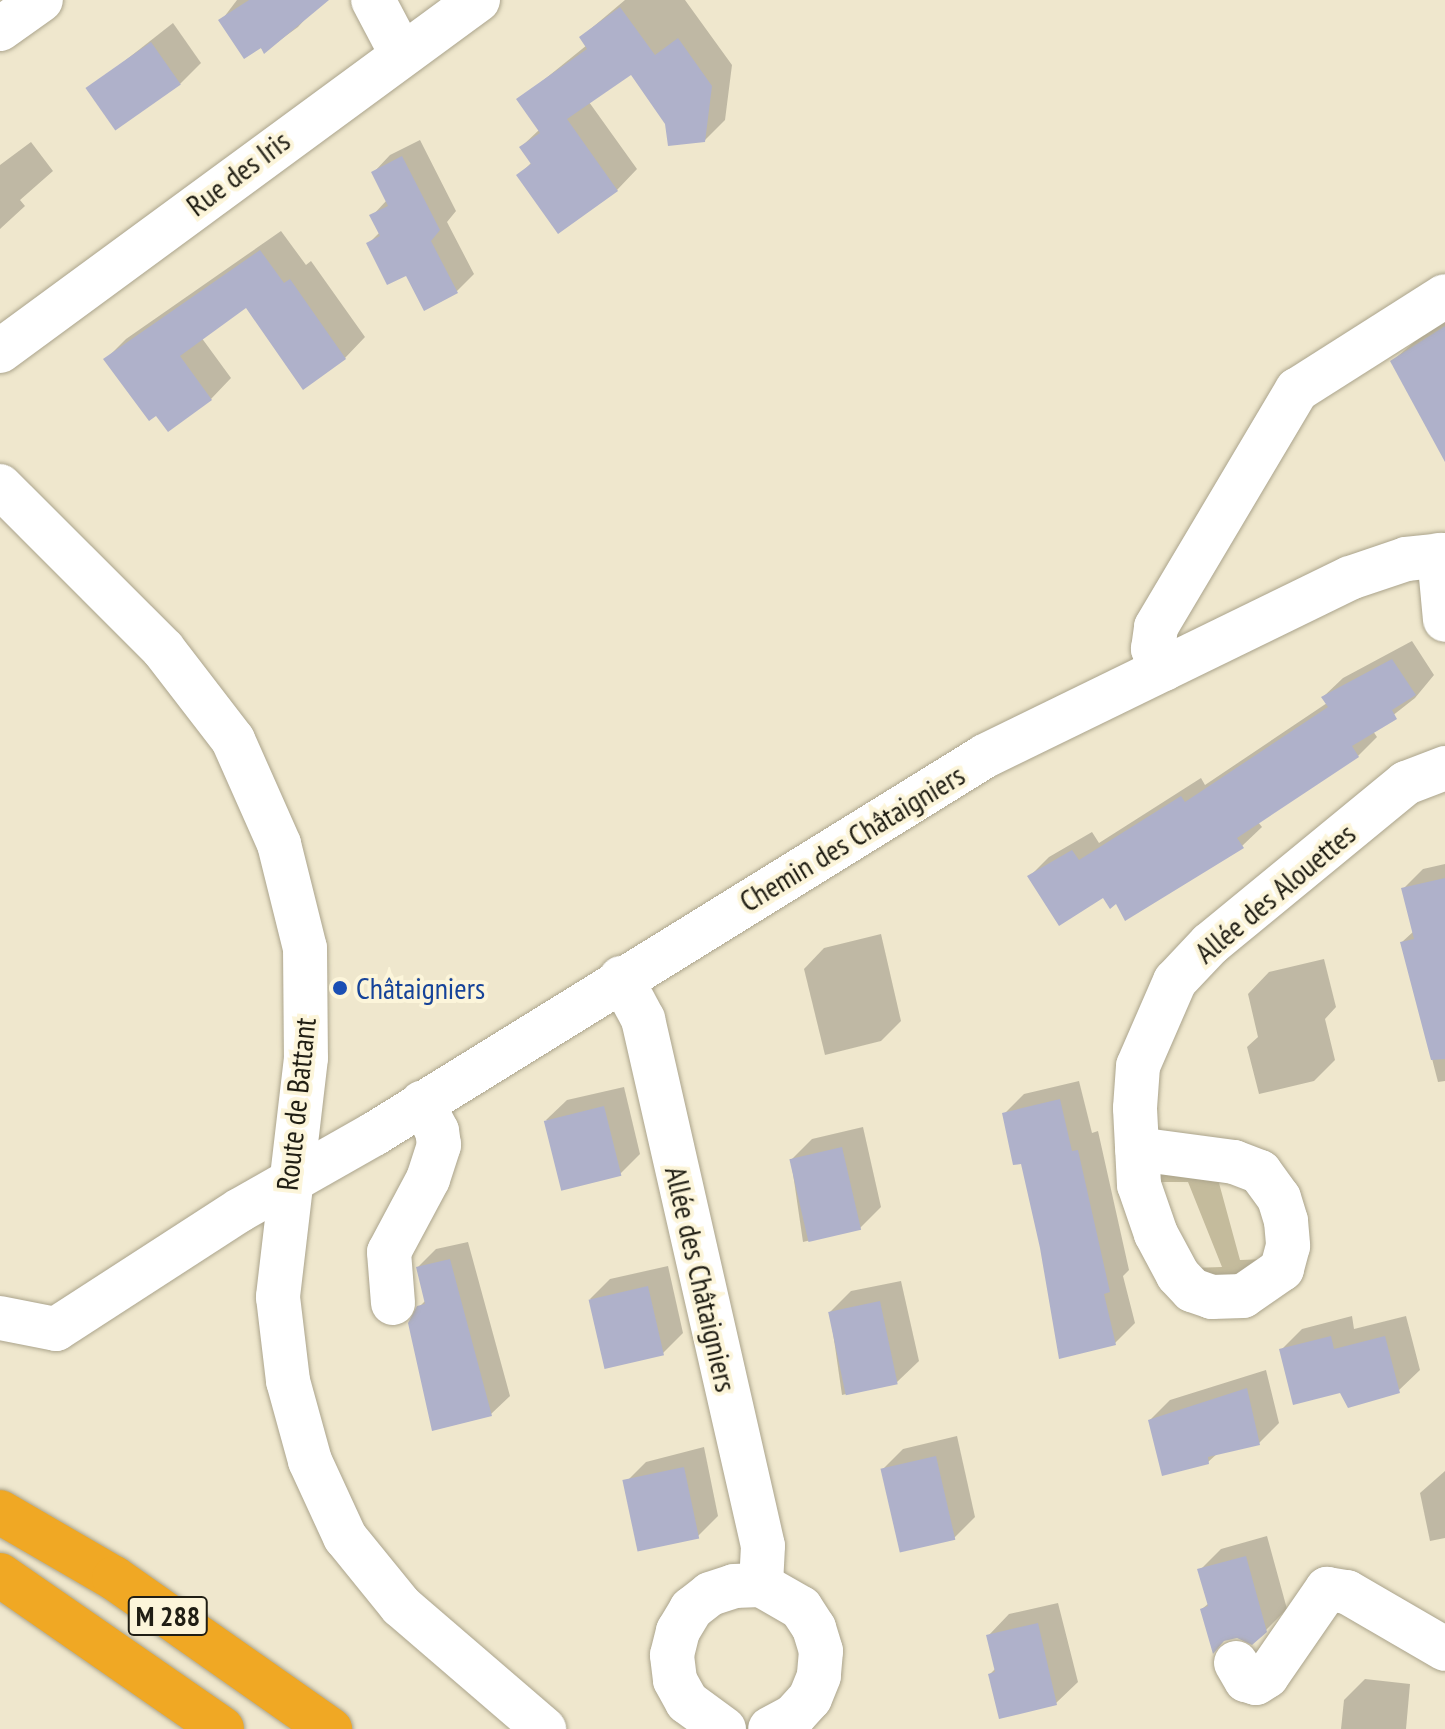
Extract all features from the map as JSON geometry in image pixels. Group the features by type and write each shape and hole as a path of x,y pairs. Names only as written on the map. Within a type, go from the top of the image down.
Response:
{"highway":[{"name":"M 288","path":"0,1512 114,1578 330,1729"},
{"name":"M 288","path":"0,1575 222,1729"}],"street":[{"path":"0,29 41,0"},
{"path":"373,0 401,53"},
{"name":"Rue des Iris","path":"0,351 401,53 478,0"},
{"path":"1164,669 1153,649 1156,627 1297,390 1445,296"},
{"name":"Route de Battant","path":"0,486 163,649 233,740 279,844 305,948 306,1058 278,1297 288,1381 310,1461 345,1537 401,1606 544,1729"},
{"path":"1442,555 1445,620"},
{"name":"Chemin des Châtaigniers","path":"0,1318 56,1329 985,756 1379,566 1442,555"},
{"name":"Allée des Alouettes","path":"1137,1149 1138,1066 1175,981 1210,944 1406,783 1445,768"},
{"name":"Allée des Châtaigniers","path":"621,978 643,1019 763,1546 761,1585"},
{"path":"393,1303 389,1252 428,1179 439,1145 437,1131 422,1103"},
{"path":"724,1729 687,1702 675,1680 672,1655 678,1631 691,1609 710,1594 734,1586 761,1585 801,1608 814,1628 821,1651 819,1676 810,1698 794,1716 770,1729"},
{"path":"1236,1663 1246,1680 1256,1683 1267,1676 1327,1589 1347,1592 1445,1649"}],"shaded area":[{"path":"1159,1173 1248,1184 1219,1183 1240,1260 1268,1259 1227,1282 1193,1268 1222,1267 1188,1182 1157,1182"}],"building":[{"path":"249,0 329,0 264,54 261,48 244,59 218,20"},
{"path":"620,7 655,55 678,38 712,86 705,142 668,146 665,124 631,75 567,119 618,191 558,234 516,175 531,164 519,147 540,133 516,99 587,49 579,37"},
{"path":"151,42 181,85 115,130 85,88"},
{"path":"402,156 440,230 431,241 458,293 424,311 406,276 387,285 366,243 380,236 369,215 388,206 371,172"},
{"path":"260,250 284,283 290,279 346,359 303,390 246,308 180,356 212,400 168,432 156,416 149,421 103,359"},
{"path":"1445,326 1445,462 1390,361"},
{"path":"1392,659 1416,695 1392,710 1397,719 1352,746 1359,757 1237,838 1244,848 1125,921 1116,904 1110,909 1103,898 1059,926 1027,876 1072,850 1079,860 1181,796 1185,802 1328,707 1321,697"},
{"path":"1445,878 1445,1059 1431,1060 1400,942 1414,939 1401,888"},
{"path":"1060,1099 1072,1151 1078,1150 1110,1292 1104,1294 1116,1345 1059,1359 1040,1248 1021,1164 1013,1165 1002,1113"},
{"path":"604,1106 621,1176 561,1191 544,1121"},
{"path":"842,1147 861,1230 809,1242 789,1159"},
{"path":"450,1259 492,1416 432,1431 408,1323 417,1306 425,1304 416,1267"},
{"path":"648,1286 664,1355 605,1369 589,1300"},
{"path":"880,1301 898,1384 846,1395 828,1312"},
{"path":"1331,1336 1334,1349 1385,1336 1400,1393 1348,1408 1340,1393 1293,1405 1279,1349"},
{"path":"1247,1388 1260,1445 1208,1457 1209,1464 1162,1476 1148,1420"},
{"path":"936,1456 955,1540 900,1553 880,1469"},
{"path":"684,1467 699,1538 638,1552 622,1480"},
{"path":"1246,1556 1267,1632 1252,1645 1237,1638 1224,1641 1213,1654 1200,1609 1208,1606 1197,1569"},
{"path":"1038,1623 1057,1705 999,1719 988,1674 995,1672 986,1635"}],"place":[{"name":"Châtaigniers","path":"340,988"}]}
